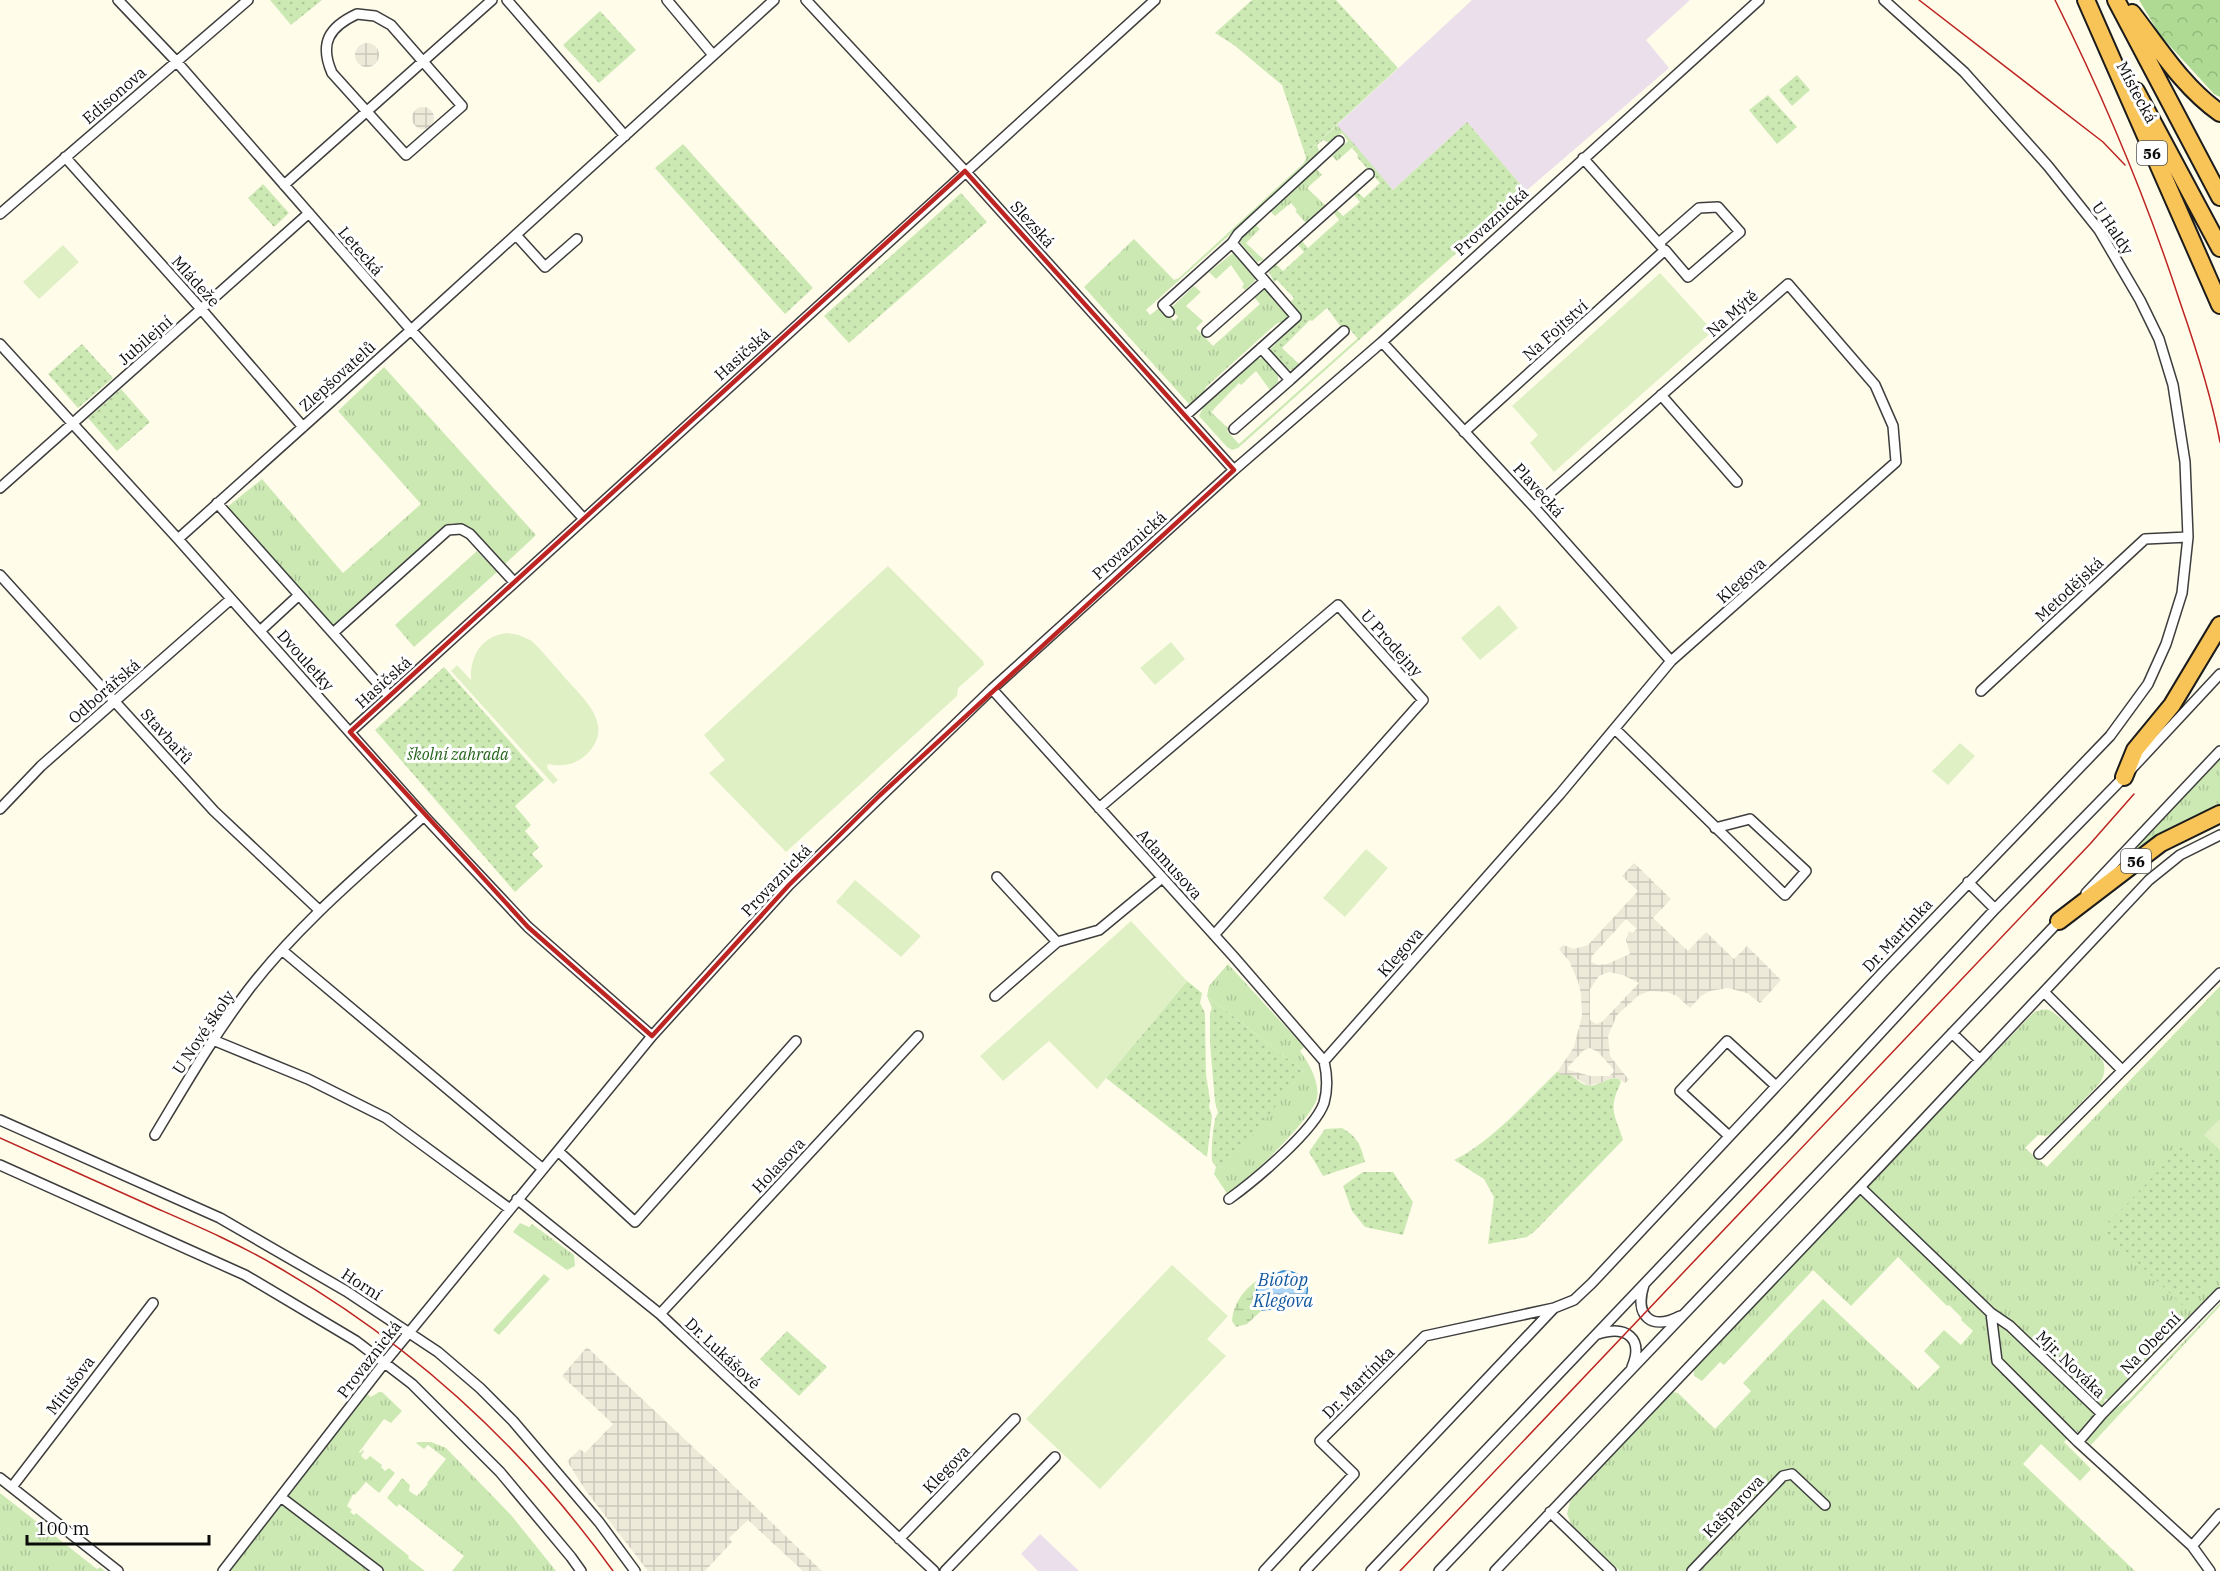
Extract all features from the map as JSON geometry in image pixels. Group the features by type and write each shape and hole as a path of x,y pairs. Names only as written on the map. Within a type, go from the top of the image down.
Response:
{"highway":[{"name":"Místecká","path":"2087,0 2220,248"},
{"name":"56","path":"2087,0 2220,304"},
{"name":"Místecká","path":"2116,0 2220,197"},
{"path":"2123,0 2175,70 2194,92 2220,113"},
{"path":"2124,777 2135,750 2172,705 2220,625"},
{"name":"56","path":"2059,921 2161,843 2220,814"}],"street":[{"name":"Letecká","path":"118,0 176,62 411,330 584,519"},
{"name":"Edisonova","path":"0,214 248,0"},
{"path":"284,185 492,0"},
{"path":"507,0 625,136"},
{"path":"667,0 713,55"},
{"name":"Zlepšovatelů","path":"178,539 774,0"},
{"name":"Slezská","path":"806,0 965,171 1234,470"},
{"name":"Hasičská","path":"350,732 1155,0"},
{"name":"Provaznická","path":"222,1571 517,1199 652,1036 789,885 992,689 1234,470 1382,342 1759,0"},
{"name":"U Haldy","path":"1885,0 1964,72 2048,166 2099,230 2140,300 2158,339 2173,385 2186,462 2188,537"},
{"path":"357,14 375,15 392,25 462,106 406,155 366,112 332,73 326,59 327,43 333,30 357,14"},
{"path":"1169,312 1162,304 1232,243 1238,234 1339,141"},
{"name":"Mládeže","path":"65,157 303,427"},
{"path":"1583,158 1662,246"},
{"path":"1207,332 1369,174"},
{"name":"Na Fojtství","path":"1464,432 1662,246 1699,207 1718,207 1740,232 1688,277 1662,246"},
{"name":"Jubilejní","path":"0,488 309,213"},
{"path":"516,235 545,267 577,239"},
{"path":"1185,416 1296,317 1232,243"},
{"name":"Na Mýtě","path":"1534,507 1788,284 1875,385 1886,405 1893,426 1896,462"},
{"path":"1234,429 1344,331"},
{"name":"Plavecká","path":"1382,342 1534,507 1671,662"},
{"name":"Dvouletky","path":"0,344 178,539 424,816 528,927 652,1036"},
{"path":"1261,348 1290,380"},
{"path":"1661,395 1737,482"},
{"name":"Klegova","path":"1324,1061 1671,662 1896,462"},
{"path":"217,503 389,696"},
{"path":"333,633 448,530 461,529 470,534 514,582"},
{"name":"Metodějská","path":"1981,691 2145,539 2188,537"},
{"name":"Dr. Martínka","path":"1264,1571 1354,1474 1320,1441 1425,1336 1554,1308 1574,1300 1968,882 2110,736 2148,684 2166,644 2182,593 2188,537"},
{"name":"Stavbařů","path":"0,574 214,811 319,910"},
{"path":"260,631 299,595"},
{"name":"Odborářská","path":"0,809 41,766 231,599"},
{"name":"U Prodejny","path":"1099,808 1338,605 1423,700 1214,935"},
{"path":"1371,1571 1645,1283 1995,909 2124,777 2220,674"},
{"name":"Adamusova","path":"992,689 1214,935 1324,1061"},
{"path":"1615,729 1715,828 1785,895 1806,871 1750,819 1715,828"},
{"path":"1439,1571 2220,751"},
{"name":"U Nové školy","path":"155,1135 213,1040 250,988 319,910 424,816"},
{"path":"1495,1571 2136,893 2180,855 2220,835"},
{"path":"997,877 1057,942"},
{"path":"995,996 1057,942 1099,930 1162,878"},
{"path":"1968,882 1995,909"},
{"path":"283,951 543,1169"},
{"path":"2038,1154 2220,973"},
{"path":"2044,992 2122,1070"},
{"path":"1953,1033 1980,1060"},
{"name":"Holasova","path":"660,1314 918,1036"},
{"path":"213,1040 308,1079 386,1118 510,1209"},
{"path":"558,1151 635,1222 796,1041"},
{"path":"1729,1136 1680,1091 1727,1041 1776,1086"},
{"path":"1229,1199 1258,1178 1317,1116 1324,1104 1326,1088 1324,1061"},
{"name":"Horní","path":"0,1120 220,1218 346,1291 443,1355 513,1420 599,1522 635,1571"},
{"path":"0,1165 245,1275 356,1341 412,1384 500,1472 572,1557 581,1571"},
{"name":"Mjr. Nováka","path":"1860,1187 1991,1313 2010,1326 2102,1414 2078,1442"},
{"name":"Dr. Lukášové","path":"517,1199 660,1314 934,1571"},
{"path":"1645,1283 1640,1305 1647,1318 1662,1323 1684,1314"},
{"name":"Na Obecní","path":"2102,1414 2220,1293"},
{"name":"Mitušova","path":"12,1486 153,1303"},
{"name":"Dr. Martínka","path":"1305,1571 1554,1308"},
{"path":"1991,1313 1997,1361 2078,1442 2192,1546 2210,1571"},
{"path":"1595,1335 1616,1330 1630,1336 1636,1353 1631,1370"},
{"name":"Klegova","path":"899,1539 1015,1419"},
{"path":"945,1571 1055,1457"},
{"name":"Kašparova","path":"1692,1571 1783,1476 1792,1474 1825,1505"},
{"path":"0,1478 118,1571"},
{"path":"282,1497 378,1571"},
{"path":"1550,1512 1611,1571"},
{"path":"2192,1546 2220,1514"}],"highlighted area":[{"path":"965,171 1234,470 879,796 789,885 652,1036 528,927 350,732"}],"shaded area":[{"path":"1472,0 1690,0 1646,40 1669,68 1526,191 1467,122 1393,190 1337,125"},
{"path":"367,43 376,46 379,55 376,64 367,67 358,64 355,55 358,46"},
{"path":"423,107 431,110 434,118 431,126 423,129 415,126 412,118 415,110"},
{"path":"1634,863 1671,899 1653,918 1688,951 1706,932 1734,959 1747,946 1781,980 1760,1003 1747,993 1728,988 1710,991 1701,996 1690,1008 1677,996 1667,992 1650,991 1639,995 1617,1015 1608,1036 1610,1056 1629,1080 1625,1083 1612,1078 1598,1084 1587,1085 1571,1075 1561,1075 1558,1071 1574,1047 1582,1016 1578,981 1569,961 1559,949 1563,945 1574,949 1588,945 1638,891 1622,876","holes":["1626,919 1637,929 1632,933 1629,931 1626,940 1630,954 1607,964 1598,965 1591,962 1592,956","1609,972 1623,975 1639,983 1602,1022 1596,1024 1590,1020 1590,989 1599,976","1590,1048 1598,1052 1614,1070 1613,1073 1609,1076 1591,1076 1568,1070 1568,1067 1584,1050"]},
{"path":"587,1347 822,1571 803,1571 748,1520 729,1538 732,1542 705,1571 648,1571 586,1491 567,1461 580,1449 585,1453 613,1424 562,1376"},
{"path":"1040,1534 1079,1571 1038,1571 1021,1554"}],"green space":[{"path":"270,0 322,0 291,25"},
{"path":"1252,0 1336,0 1398,68 1305,154 1282,85 1234,45 1215,33"},
{"path":"2139,0 2220,0 2220,97 2214,94 2160,35"},
{"path":"600,11 636,50 599,83 563,45"},
{"path":"1797,75 1810,90 1792,106 1779,90"},
{"path":"1768,95 1797,127 1777,144 1749,110"},
{"path":"1467,122 1526,191 1359,340 1346,325 1342,328 1327,308 1312,321 1310,320 1282,348 1299,364 1292,370 1282,365 1275,359 1270,349 1294,326 1299,314 1291,301 1294,298 1277,280 1274,282 1269,272 1276,264 1283,271 1304,252 1298,245 1302,241 1308,248 1339,220 1334,213 1337,210 1343,216 1360,202 1354,195 1357,192 1364,198 1380,183 1352,148 1355,145 1393,190"},
{"path":"1337,125 1355,145 1337,161 1332,156 1348,141 1342,133 1330,143 1323,140 1317,145 1318,155 1146,310 1150,315 1162,309 1174,321 1178,317 1172,307 1194,286 1201,292 1186,306 1203,321 1196,328 1213,346 1260,304 1254,297 1261,291 1267,289 1290,316 1289,319 1276,324 1206,387 1197,400 1189,404 1084,287 1134,239 1174,280 1179,278 1303,164 1306,159 1305,154"},
{"path":"683,144 813,288 785,314 655,168"},
{"path":"1317,169 1322,175 1307,188 1326,206 1306,223 1291,203 1275,216 1270,211"},
{"path":"263,184 289,213 274,227 248,198"},
{"path":"961,193 987,222 849,343 824,316"},
{"path":"1255,224 1260,229 1246,243 1264,260 1257,262 1239,241"},
{"path":"63,245 79,262 39,299 23,282"},
{"path":"1233,253 1256,277 1245,290 1242,287 1244,284 1231,265 1216,279 1209,272"},
{"path":"1660,273 1713,331 1554,472 1530,443 1538,435 1512,406"},
{"path":"1358,338 1359,340 1238,448 1232,450 1227,447 1199,416 1203,408 1257,359 1263,358 1278,375 1278,382 1270,390 1256,371 1241,385 1239,383 1211,412 1229,429 1227,431 1239,444"},
{"path":"82,344 113,378 78,408 48,374"},
{"path":"384,367 536,535 504,565 474,532 460,524 451,523 333,627 226,508 262,479 343,573 421,504 338,411"},
{"path":"121,389 150,422 117,451 88,418"},
{"path":"477,551 497,572 414,647 395,625"},
{"path":"888,566 983,661 984,665 958,688 957,696 786,852 709,773 725,760 704,735"},
{"path":"1499,605 1518,628 1480,660 1461,638"},
{"path":"507,633 532,641 581,696 598,724 595,744 583,758 569,764 548,764 547,768 558,780 553,784 451,671 457,665 471,680 475,655 479,648 491,638"},
{"path":"1171,642 1185,659 1155,685 1140,668"},
{"name":"školní zahrada","path":"444,667 544,780 515,806 531,825 525,831 539,847 532,854 543,866 515,892 375,730"},
{"path":"1960,743 1975,756 1948,785 1932,771"},
{"path":"2220,752 2220,814 2059,921"},
{"path":"1366,849 1388,868 1345,917 1323,898"},
{"path":"855,880 921,936 901,957 836,902"},
{"path":"1131,921 1187,981 1097,1089 1049,1041 1003,1081 980,1056"},
{"path":"1228,964 1304,1047 1300,1051 1313,1073 1318,1092 1313,1107 1292,1134 1228,1195 1214,1174 1216,1167 1212,1161 1221,1168 1303,1071 1207,996 1209,986"},
{"path":"1187,981 1202,993 1200,1003 1205,1013 1206,1075 1212,1116 1207,1157 1106,1078"},
{"path":"2220,986 2220,1286 2124,1389 2110,1399 2105,1399 2099,1422 2105,1415 2130,1399 2220,1303 2220,1306 2091,1445 2075,1430 2064,1442 2091,1469 2080,1481 2041,1444 2023,1464 2135,1571 1620,1571 1571,1524 1567,1514 1570,1501 1672,1392 1678,1393 1715,1429 1751,1391 1743,1383 1823,1299 1918,1389 1940,1367 1924,1351 1944,1330 1961,1345 1973,1331 1898,1257 1851,1306 1813,1270 1724,1365 1720,1362 1702,1381 1694,1376 1694,1369 2033,1013 2044,1010 2055,1014 2095,1051 2103,1061 2104,1067 2099,1084 2052,1133 2046,1136 2038,1135 2025,1148 2047,1167"},
{"path":"1207,996 1303,1071 1237,1156 1221,1168 1212,1161 1212,1143 1218,1113 1210,1043 1212,1008"},
{"path":"1558,1071 1571,1075 1587,1085 1619,1079 1621,1082 1615,1099 1614,1111 1623,1140 1535,1231 1527,1237 1488,1244 1494,1197 1484,1179 1454,1160 1495,1132"},
{"path":"2220,1119 2220,1150 2204,1135"},
{"path":"1342,1128 1358,1142 1365,1162 1323,1176 1309,1152 1325,1129"},
{"path":"2181,1147 2198,1165 2215,1148 2220,1153 2220,1272 2185,1308 2103,1229"},
{"path":"1363,1172 1393,1172 1413,1202 1403,1235 1365,1227 1352,1211 1343,1186"},
{"path":"520,1223 529,1227 532,1224 574,1255 575,1266 567,1270 513,1232"},
{"path":"1172,1265 1228,1316 1207,1339 1226,1356 1100,1489 1026,1419"},
{"path":"544,1274 550,1279 499,1335 493,1330"},
{"path":"1256,1281 1254,1299 1261,1311 1247,1324 1236,1327 1232,1321 1237,1304 1247,1289"},
{"path":"787,1331 827,1367 799,1396 760,1359"},
{"path":"382,1392 402,1411 391,1423 384,1419 359,1452 363,1450 361,1456 366,1460 370,1456 382,1465 385,1471 389,1468 395,1473 379,1493 366,1482 355,1495 353,1494 347,1506 352,1510 350,1512 354,1515 356,1513 425,1571 228,1571 367,1394 371,1397"},
{"path":"431,1442 446,1448 511,1515 556,1571 452,1571 464,1556 399,1504 397,1507 387,1498 402,1478 410,1485 409,1491 417,1496 446,1459 428,1445 424,1449 416,1443"},
{"path":"0,1493 97,1569 100,1567 105,1571 0,1571"}],"water":[{"name":"Biotop Klegova","path":"1283,1271 1303,1278 1307,1289 1306,1295 1303,1300 1292,1307 1262,1310 1255,1300 1258,1281"}],"tram line":[{"path":"1919,0 2103,142 2125,165"},
{"path":"2055,0 2107,111 2153,225 2197,354 2220,442"},
{"path":"1400,1571 2090,844 2134,794"},
{"path":"0,1138 247,1250 325,1296 373,1329 418,1363 502,1440 541,1481 613,1571"}]}
